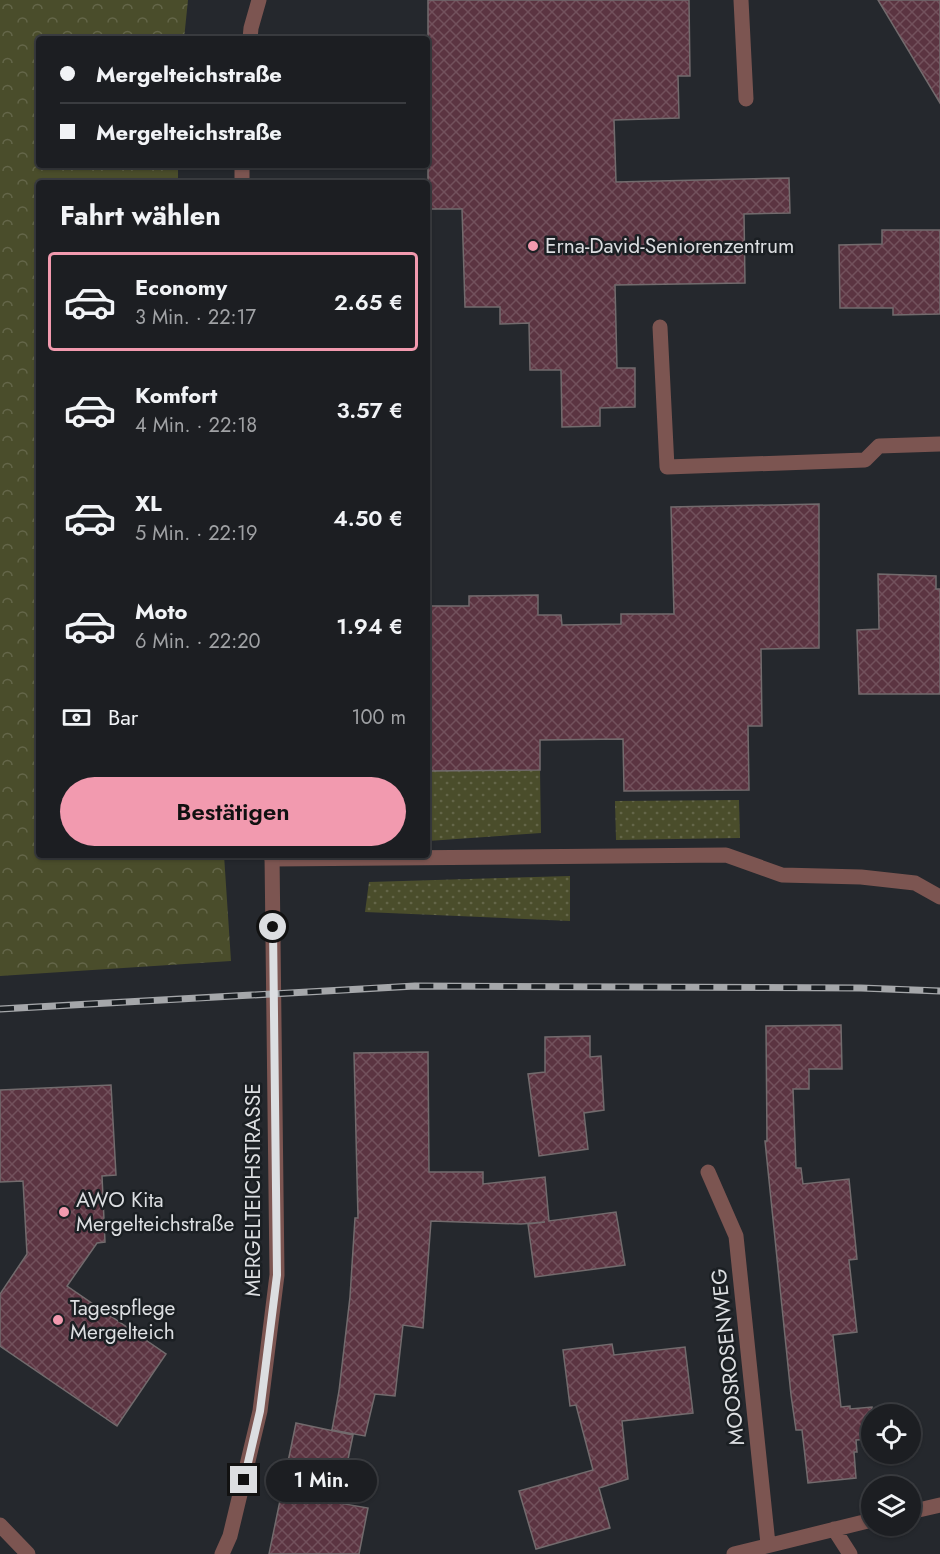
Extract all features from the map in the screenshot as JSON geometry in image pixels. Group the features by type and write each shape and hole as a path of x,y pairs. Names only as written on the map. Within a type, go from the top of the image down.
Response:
{"street":[{"path":"250,36 259,0"},
{"path":"741,0 746,99"},
{"path":"660,327 667,467 865,460 879,446 940,444"},
{"path":"430,856 726,855 782,875 861,877 915,883 940,897"},
{"name":"MERGELTEICHSTRASSE","path":"222,1554 230,1536 260,1411 277,1275 272,858"},
{"name":"MOOSROSENWEG","path":"708,1172 736,1236 768,1545"},
{"path":"921,1509 940,1505"},
{"path":"734,1554 861,1523"},
{"path":"0,1525 28,1554"},
{"path":"834,1529 850,1554"}],"green space":[{"path":"0,0 188,0 184,36 36,36 36,168 178,168 178,180 36,180 36,858 224,858 231,961 0,976"},
{"path":"540,770 541,833 430,841 430,771"},
{"path":"739,800 740,838 616,840 615,801"},
{"path":"570,876 570,921 365,912 369,882"}],"building":[{"path":"428,0 689,0 690,76 678,76 679,118 614,120 616,182 789,178 790,213 744,214 745,283 615,285 617,368 635,368 635,407 600,408 600,426 562,427 561,370 530,370 529,323 500,324 500,307 465,307 462,209 430,209 428,168 430,168 430,36 428,36"},
{"path":"878,0 940,0 940,103"},
{"path":"882,230 940,230 940,314 893,315 893,308 840,308 839,245 882,244"},
{"path":"819,504 819,648 761,649 762,726 748,726 749,790 624,791 623,739 540,740 540,770 430,771 430,606 469,606 469,596 538,595 538,615 561,615 562,625 621,624 621,614 674,614 671,507"},
{"path":"878,574 936,576 936,589 940,589 940,694 859,694 857,630 879,629"},
{"path":"841,1025 842,1069 809,1069 809,1089 793,1089 796,1168 801,1168 803,1184 849,1179 857,1259 849,1260 857,1332 833,1335 841,1407 861,1408 861,1440 856,1440 857,1452 854,1452 856,1478 808,1483 802,1430 796,1430 765,1141 767,1141 766,1026"},
{"path":"590,1036 590,1057 601,1056 604,1110 584,1113 588,1149 539,1156 528,1074 545,1072 545,1037"},
{"path":"428,1052 429,1172 483,1172 483,1184 545,1177 549,1221 616,1212 625,1265 535,1277 528,1224 545,1222 521,1224 431,1221 423,1328 403,1325 395,1396 375,1394 365,1436 332,1430 350,1297 355,1218 358,1218 354,1053"},
{"path":"111,1085 116,1175 102,1176 105,1242 97,1243 67,1286 166,1354 117,1426 0,1346 0,1294 27,1254 23,1181 0,1182 0,1090"},
{"path":"612,1344 614,1355 685,1347 693,1413 622,1421 628,1479 599,1488 610,1528 536,1549 519,1491 593,1470 576,1405 570,1406 563,1350"},
{"path":"296,1423 353,1435 339,1503 368,1508 359,1554 269,1554"}],"railway":[{"path":"0,1009 415,986 861,988 940,991"}],"place":[{"name":"Erna-David-Seniorenzentrum","path":"533,246"},
{"name":"AWO Kita Mergelteichstraße","path":"64,1212"},
{"name":"Tagespflege Mergelteich","path":"58,1320"}],"route":[{"path":"244,1480 260,1411 277,1275 273,927"}]}
